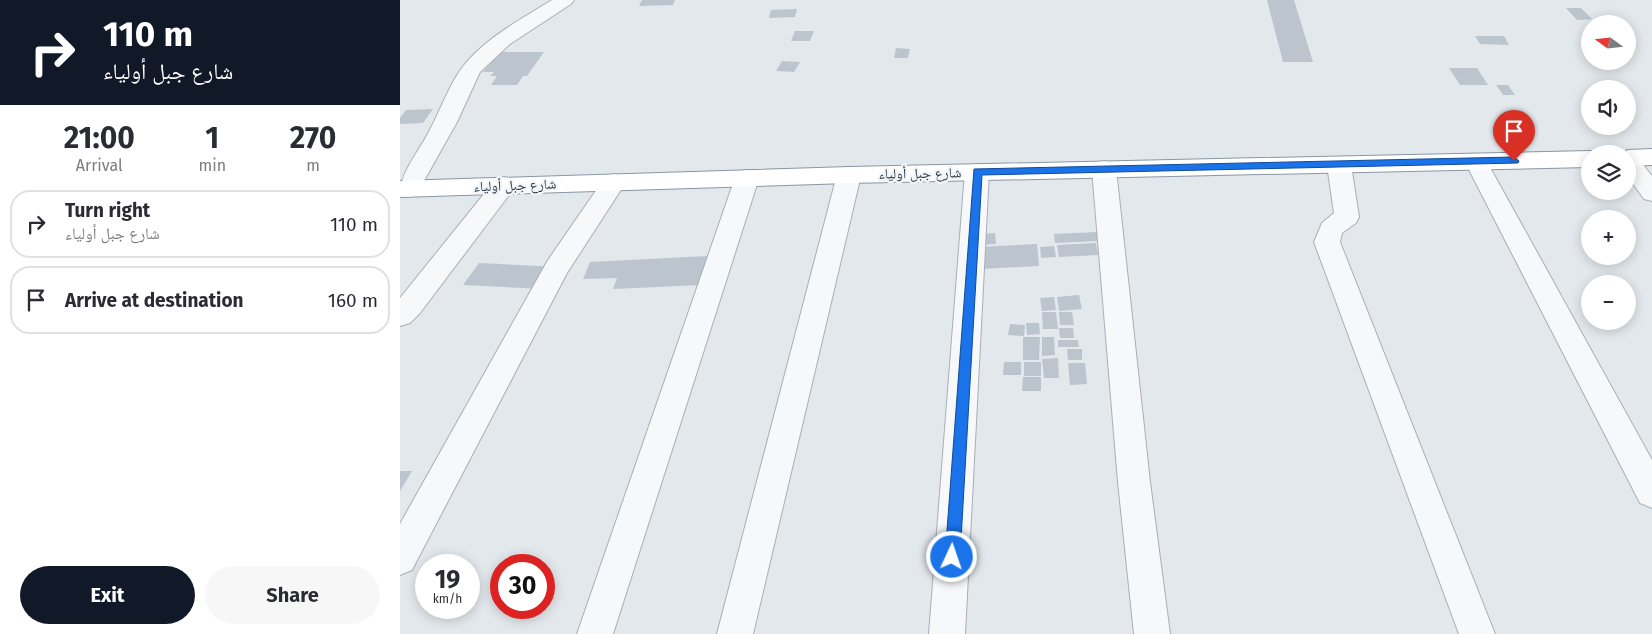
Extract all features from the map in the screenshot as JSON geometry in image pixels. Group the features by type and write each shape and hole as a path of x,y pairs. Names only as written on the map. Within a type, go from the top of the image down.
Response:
{"highway":[{"path":"1636,158 1652,157"},
{"name":"شارع جبل أولياء","path":"404,189 849,175 1581,159"}],"street":[{"path":"404,189 450,114 458,98 463,81 474,66 491,50 565,0"},
{"path":"1476,162 1652,492"},
{"path":"1338,165 1347,217 1335,224 1328,232 1327,242 1477,634"},
{"path":"1104,169 1134,482 1152,634"},
{"path":"1636,170 1652,193"},
{"path":"947,634 977,172"},
{"path":"736,634 849,175"},
{"path":"595,634 747,178"},
{"path":"400,558 557,267 614,182"},
{"path":"400,315 410,305 504,185"}],"building":[{"path":"642,0 675,0 673,5 639,6"},
{"path":"1267,0 1294,0 1313,62 1283,62"},
{"path":"1566,8 1581,8 1588,15 1581,15 1581,20 1577,20"},
{"path":"797,9 795,17 769,18 771,10"},
{"path":"795,31 814,31 810,41 791,41"},
{"path":"1475,36 1504,36 1509,45 1480,44"},
{"path":"896,48 910,49 908,58 894,58"},
{"path":"499,52 544,52 527,76 523,76 517,85 491,85 497,76 490,76 494,72 483,72"},
{"path":"782,61 800,62 794,72 776,71"},
{"path":"1449,68 1477,68 1488,85 1460,85"},
{"path":"1496,85 1508,85 1515,95 1503,95"},
{"path":"433,109 423,123 400,124 400,118 406,110"},
{"path":"1097,232 1098,241 1055,243 1054,234"},
{"path":"995,233 996,244 980,245 980,234"},
{"path":"1096,243 1098,255 1059,257 1057,245"},
{"path":"1037,244 1039,266 980,269 979,247"},
{"path":"1054,246 1056,257 1041,258 1040,247"},
{"path":"707,256 700,285 613,289 617,278 583,279 590,262"},
{"path":"479,263 557,267 543,289 463,285"},
{"path":"1079,295 1082,309 1059,311 1057,297"},
{"path":"1054,297 1056,310 1042,311 1040,298"},
{"path":"1042,312 1056,312 1058,329 1043,329"},
{"path":"1059,312 1072,312 1074,325 1060,325"},
{"path":"1026,323 1039,323 1040,334 1027,335"},
{"path":"1010,324 1025,325 1024,336 1008,335"},
{"path":"1059,328 1073,328 1074,338 1060,338"},
{"path":"1023,337 1040,337 1039,360 1023,360"},
{"path":"1042,337 1054,337 1055,355 1042,356"},
{"path":"1058,340 1078,340 1079,347 1058,347"},
{"path":"1067,349 1082,349 1082,360 1068,360"},
{"path":"1058,358 1059,378 1044,378 1042,359"},
{"path":"1004,362 1021,362 1021,375 1003,375"},
{"path":"1024,362 1041,362 1041,376 1024,376"},
{"path":"1068,363 1085,363 1087,384 1070,385"},
{"path":"1023,377 1041,377 1041,391 1022,391"},
{"path":"400,471 412,471 400,491"}],"route":[{"path":"952,557 977,172 1514,161"}]}
